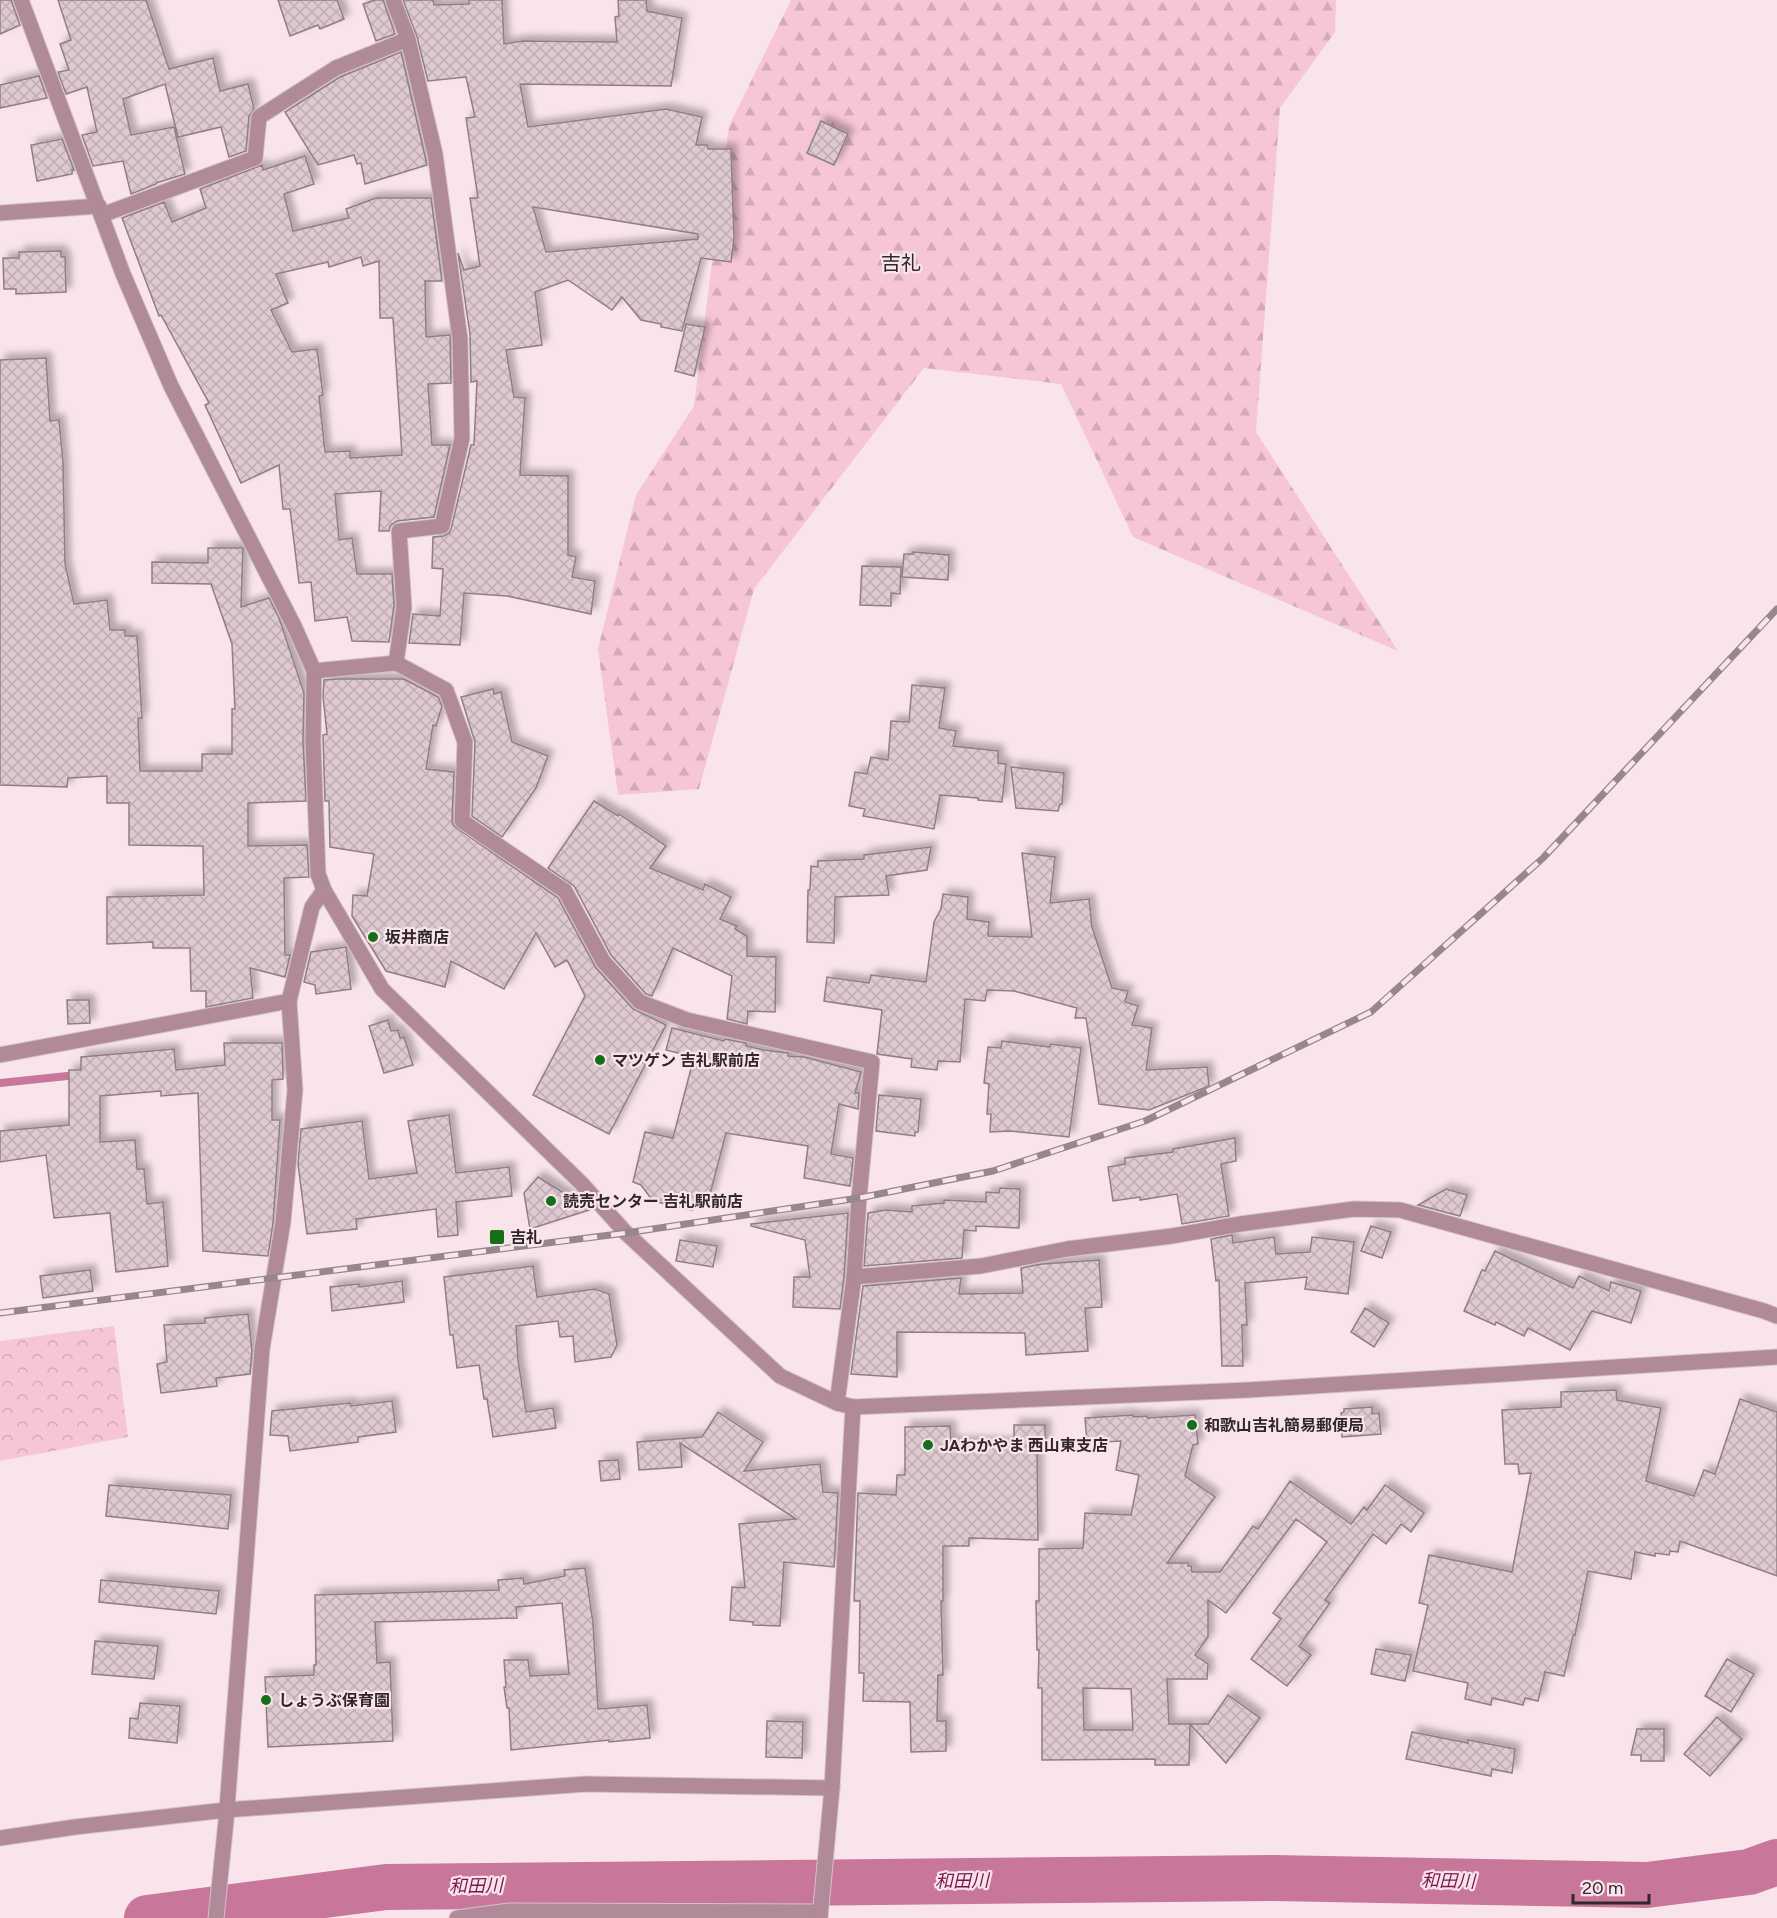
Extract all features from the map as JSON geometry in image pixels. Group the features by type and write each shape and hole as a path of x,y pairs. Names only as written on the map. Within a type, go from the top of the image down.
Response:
{"street":[{"path":"21,0 123,274 171,386 290,617 314,671 313,741 318,874 324,890 382,989 581,1184 626,1233 780,1376 837,1403 853,1407 1248,1390 1777,1357"},
{"path":"393,0 408,39 435,154 460,339 462,438 441,525 399,531 404,607 396,663"},
{"path":"0,213 100,211 255,158 259,117 336,68 408,39"},
{"path":"314,671 396,663 446,690 465,742 462,820 565,891 603,961 640,1002 687,1020 872,1062 854,1277 837,1403"},
{"path":"216,1918 262,1349 283,1222 295,1090 289,1001 312,907 324,890"},
{"path":"0,1055 289,1001"},
{"path":"854,1277 981,1266 1067,1248 1172,1236 1240,1224 1354,1209 1400,1210 1777,1316"},
{"path":"457,1918 509,1911 821,1910 832,1788 853,1407"},
{"path":"0,1838 75,1827 586,1784 832,1788"}],"green space":[{"path":"791,0 1336,0 1335,32 1280,108 1256,432 1398,651 1133,537 1061,384 924,368 754,589 699,789 618,795 598,649 636,495 694,406 729,126"},
{"path":"114,1326 128,1437 0,1461 0,1341"}],"building":[{"path":"0,0 11,0 20,25 0,34"},
{"path":"58,0 146,0 169,69 213,58 220,91 248,84 254,109 249,116 246,151 229,157 221,127 178,137 165,84 123,99 131,135 174,127 185,174 131,194 123,161 93,166 82,135 97,132 87,87 66,94 58,72 69,70 60,44 71,40"},
{"path":"278,0 337,0 344,19 320,29 318,25 290,36"},
{"path":"383,0 395,34 376,41 363,4"},
{"path":"403,0 433,0 434,5 469,4 469,0 502,0 504,44 523,41 617,42 615,17 619,16 618,0 646,0 647,11 682,18 671,86 520,84 528,127 666,109 702,117 696,145 707,145 708,149 731,149 734,238 731,262 701,258 682,331 641,320 622,297 612,310 568,280 535,292 542,345 506,350 514,397 525,398 520,475 568,476 568,555 576,557 572,577 595,581 591,614 507,596 464,593 460,645 409,643 413,614 440,616 443,569 432,568 433,537 444,536 451,529 471,445 474,445 477,381 471,382 470,334 458,253 464,270 480,266 470,198 478,198 466,118 475,117 466,77 428,81 417,37","holes":["533,207 698,234 698,239 546,252"]},
{"path":"401,52 427,165 365,184 361,163 357,164 354,155 318,165 285,112 340,77"},
{"path":"39,76 47,98 0,108 0,85"},
{"path":"821,121 848,134 834,165 807,153"},
{"path":"62,139 74,170 72,174 37,181 31,145"},
{"path":"305,156 314,184 284,194 293,231 349,218 346,209 376,198 431,198 442,281 425,281 426,337 450,335 451,383 428,384 432,445 450,445 434,517 397,521 390,526 389,531 379,531 381,491 335,494 339,540 352,538 357,574 392,574 394,605 389,642 352,641 347,617 315,621 311,582 299,583 290,509 283,509 279,465 241,483 205,405 209,403 161,315 159,316 122,218 164,202 172,222 206,208 200,189 262,165 263,170","holes":["361,257 363,266 379,261 380,318 393,318 402,455 350,458 350,451 325,452 319,396 323,395 317,349 292,352 271,310 288,303 276,274 328,262 329,267"]},
{"path":"61,251 61,257 65,257 66,292 16,294 16,289 4,289 3,258 19,258 19,252"},
{"path":"686,324 705,327 694,376 675,371"},
{"path":"46,358 50,421 59,420 63,463 65,564 74,604 107,600 110,630 125,630 125,636 137,636 142,718 138,718 140,771 202,771 202,754 232,754 232,709 235,709 232,644 211,584 152,583 152,562 208,563 208,548 243,548 241,607 269,598 279,618 304,693 303,741 306,801 248,803 248,846 307,845 309,877 284,878 285,955 290,955 285,977 250,968 253,998 206,1007 206,991 191,991 190,948 153,948 153,942 107,944 107,897 204,895 203,846 129,845 129,803 107,803 107,776 68,778 67,787 0,785 0,360"},
{"path":"913,552 949,555 948,580 902,577 904,554 913,554"},
{"path":"862,566 901,567 900,594 891,593 891,606 860,605"},
{"path":"404,679 438,697 442,706 436,726 433,725 426,769 454,772 452,821 454,826 558,898 596,968 633,1009 666,1025 609,1134 533,1095 585,996 567,960 555,967 536,933 504,989 451,961 445,987 386,971 352,916 353,895 367,896 374,854 330,847 329,801 325,801 323,735 327,734 323,696 324,680"},
{"path":"912,685 945,688 939,728 956,731 953,746 998,751 998,763 1006,764 1002,802 940,795 934,829 863,816 865,809 849,806 855,772 867,774 871,757 888,760 891,721 909,722"},
{"path":"493,689 494,694 501,692 512,742 548,756 536,788 502,837 472,816 475,742 461,697"},
{"path":"1011,767 1064,773 1062,804 1058,811 1016,808"},
{"path":"594,801 618,816 619,814 666,846 650,868 703,890 705,884 731,897 720,919 737,926 735,929 747,936 747,956 776,957 775,1012 748,1011 747,1024 727,1019 732,976 673,948 652,996 646,994 611,955 574,886 548,868"},
{"path":"931,847 927,870 886,876 889,895 835,897 834,943 807,942 811,866 818,867 818,861 864,859 864,855"},
{"path":"1022,853 1055,857 1050,903 1089,899 1092,927 1112,988 1128,991 1125,1002 1138,1006 1132,1025 1152,1028 1146,1070 1207,1067 1209,1086 1149,1110 1099,1104 1086,1018 1075,1018 1077,1008 1014,991 987,990 985,1001 965,999 960,1062 938,1061 937,1070 911,1067 912,1059 877,1054 882,1010 824,1001 827,977 869,983 871,975 926,982 934,922 941,909 943,894 968,897 967,919 989,922 988,936 1032,937"},
{"path":"346,947 351,989 316,994 315,985 304,982 311,952"},
{"path":"67,1000 89,1000 90,1023 68,1024"},
{"path":"388,1020 391,1031 398,1030 400,1038 404,1037 413,1065 384,1073 369,1026"},
{"path":"672,1028 724,1041 725,1039 746,1043 746,1046 788,1053 788,1056 804,1057 861,1072 855,1093 859,1093 858,1109 839,1104 831,1154 853,1158 850,1186 804,1178 808,1146 726,1133 709,1198 696,1195 692,1210 653,1201 641,1185 633,1182 645,1132 673,1138 694,1057 666,1050"},
{"path":"1002,1041 1081,1048 1069,1137 1010,1131 990,1132 991,1114 987,1114 989,1084 984,1083 988,1047 1001,1048"},
{"path":"224,1043 282,1043 283,1079 272,1080 272,1120 280,1120 273,1223 268,1256 203,1251 198,1093 161,1096 161,1091 100,1096 100,1142 135,1140 137,1169 144,1169 147,1204 163,1202 168,1266 116,1272 110,1213 54,1218 46,1155 0,1162 0,1131 69,1125 69,1070 81,1070 81,1057 174,1049 176,1070 225,1065"},
{"path":"879,1095 921,1099 918,1132 915,1132 915,1136 876,1131"},
{"path":"449,1115 456,1173 509,1167 512,1196 456,1202 458,1235 438,1237 436,1209 356,1219 357,1229 307,1234 298,1164 301,1129 362,1121 369,1179 417,1173 408,1121"},
{"path":"1235,1138 1236,1161 1221,1164 1229,1216 1182,1224 1177,1194 1140,1200 1140,1197 1113,1201 1108,1167 1125,1164 1125,1158 1173,1152 1173,1149"},
{"name":"読売センター 吉礼駅前店","path":"538,1177 589,1210 530,1229 524,1193"},
{"path":"1000,1188 1020,1189 1019,1228 976,1226 976,1231 964,1230 962,1258 864,1266 868,1213 886,1210 912,1212 912,1206 944,1203 944,1200 986,1202 986,1192 999,1193"},
{"path":"1446,1189 1467,1195 1460,1216 1418,1205"},
{"path":"848,1213 840,1309 793,1307 794,1277 810,1277 805,1240 751,1226 751,1224"},
{"path":"1371,1226 1391,1232 1382,1258 1361,1251"},
{"path":"1232,1235 1233,1243 1274,1237 1276,1254 1310,1252 1312,1237 1354,1242 1348,1294 1305,1289 1307,1277 1245,1283 1247,1325 1242,1325 1243,1366 1222,1366 1219,1280 1216,1281 1211,1239"},
{"path":"680,1240 717,1246 713,1267 676,1261"},
{"path":"1495,1251 1573,1288 1579,1276 1609,1291 1611,1282 1641,1291 1631,1323 1592,1311 1570,1350 1528,1328 1524,1336 1496,1322 1495,1325 1464,1311 1482,1270 1485,1271"},
{"path":"1099,1260 1102,1307 1085,1308 1088,1351 1026,1355 1025,1333 897,1332 897,1377 851,1374 863,1286 961,1278 959,1294 1023,1293 1021,1268 1042,1264"},
{"path":"533,1266 537,1297 595,1289 609,1294 617,1345 611,1357 575,1362 573,1336 560,1337 558,1321 516,1326 518,1360 526,1412 553,1408 556,1428 493,1437 479,1365 457,1368 453,1335 450,1335 444,1277"},
{"path":"90,1270 93,1291 43,1298 40,1276"},
{"path":"402,1281 404,1302 332,1311 330,1287 359,1284 359,1287"},
{"path":"1365,1308 1389,1323 1374,1347 1351,1332"},
{"path":"248,1314 252,1351 250,1374 216,1378 217,1386 161,1393 157,1364 167,1362 164,1325 205,1323 205,1318"},
{"path":"1616,1390 1617,1400 1661,1408 1646,1481 1694,1496 1704,1470 1715,1474 1740,1399 1777,1412 1777,1576 1680,1541 1678,1552 1670,1551 1669,1555 1655,1553 1655,1556 1635,1552 1631,1579 1588,1571 1564,1676 1545,1672 1538,1701 1525,1698 1523,1705 1492,1698 1491,1705 1465,1699 1468,1683 1413,1671 1428,1605 1419,1603 1429,1555 1512,1572 1531,1473 1519,1474 1518,1464 1505,1464 1502,1410 1561,1407 1561,1392"},
{"path":"392,1401 396,1432 358,1437 358,1442 290,1451 288,1436 270,1435 272,1411"},
{"path":"1372,1407 1372,1414 1379,1413 1381,1434 1342,1437 1341,1413 1344,1409"},
{"path":"718,1412 763,1442 744,1471 820,1464 823,1492 838,1493 834,1567 784,1562 780,1626 753,1625 753,1622 730,1620 732,1587 745,1588 739,1524 796,1519 680,1443 682,1467 639,1470 637,1442 702,1437"},
{"path":"1195,1415 1198,1444 1193,1445 1185,1476 1215,1497 1167,1563 1188,1563 1192,1572 1220,1572 1253,1526 1258,1529 1290,1481 1351,1524 1364,1507 1367,1510 1385,1485 1424,1513 1411,1532 1401,1524 1386,1544 1373,1534 1325,1600 1330,1603 1299,1646 1311,1655 1287,1686 1251,1659 1281,1619 1273,1613 1327,1542 1296,1519 1226,1613 1208,1600 1208,1637 1195,1655 1208,1664 1207,1679 1167,1679 1169,1724 1190,1724 1189,1765 1155,1765 1155,1759 1042,1760 1042,1688 1038,1688 1039,1650 1037,1650 1036,1601 1039,1601 1039,1549 1083,1548 1085,1513 1131,1515 1139,1475 1116,1470 1121,1441 1087,1443 1085,1418","holes":["1083,1688 1131,1689 1133,1730 1084,1730"]},
{"path":"1014,1425 1045,1425 1045,1447 1037,1447 1038,1540 969,1538 969,1546 943,1546 943,1601 941,1601 943,1675 938,1675 937,1721 946,1721 946,1751 911,1752 910,1702 863,1701 864,1673 859,1673 860,1601 854,1601 858,1493 896,1495 897,1475 905,1475 905,1427 950,1426 951,1442 1014,1443"},
{"path":"618,1460 620,1479 601,1481 599,1461"},
{"path":"109,1485 231,1495 228,1529 106,1516"},
{"path":"585,1568 593,1623 598,1709 647,1705 650,1738 511,1750 509,1708 507,1708 504,1687 506,1687 504,1660 528,1660 530,1676 569,1674 562,1603 516,1607 517,1618 375,1622 377,1663 390,1662 393,1741 268,1747 265,1677 314,1675 314,1665 316,1665 315,1595 499,1590 498,1580 523,1578 524,1584 565,1576 564,1570"},
{"path":"101,1580 219,1591 216,1614 99,1602"},
{"path":"95,1641 158,1646 154,1679 92,1674"},
{"path":"1376,1649 1411,1655 1405,1681 1371,1674"},
{"path":"1727,1659 1754,1674 1731,1712 1705,1696"},
{"path":"1228,1695 1260,1718 1226,1763 1190,1724 1208,1724"},
{"path":"140,1703 180,1706 177,1743 129,1738 130,1718 138,1719"},
{"path":"1717,1717 1742,1739 1710,1776 1684,1754"},
{"path":"767,1721 803,1722 802,1758 766,1757"},
{"path":"1637,1729 1664,1729 1664,1761 1641,1761 1641,1755 1631,1755"},
{"path":"1412,1732 1515,1749 1512,1773 1492,1769 1491,1776 1406,1759"}],"waterway":[{"path":"0,1083 77,1075"},
{"name":"和田川","path":"147,1918 386,1887 1273,1878 1647,1885 1749,1872 1777,1862"}],"railway":[{"path":"0,1313 626,1233 859,1198 993,1171 1145,1121 1371,1012 1543,858 1777,609"}],"place":[{"name":"坂井商店","path":"373,937"},
{"name":"マツゲン 吉礼駅前店","path":"600,1060"},
{"name":"読売センター 吉礼駅前店","path":"551,1201"},
{"name":"吉礼","path":"497,1237"},
{"name":"和歌山吉礼簡易郵便局","path":"1192,1425"},
{"name":"JAわかやま 西山東支店","path":"928,1445"},
{"name":"しょうぶ保育園","path":"266,1700"}],"district":[{"name":"吉礼","path":"901,263"}]}
